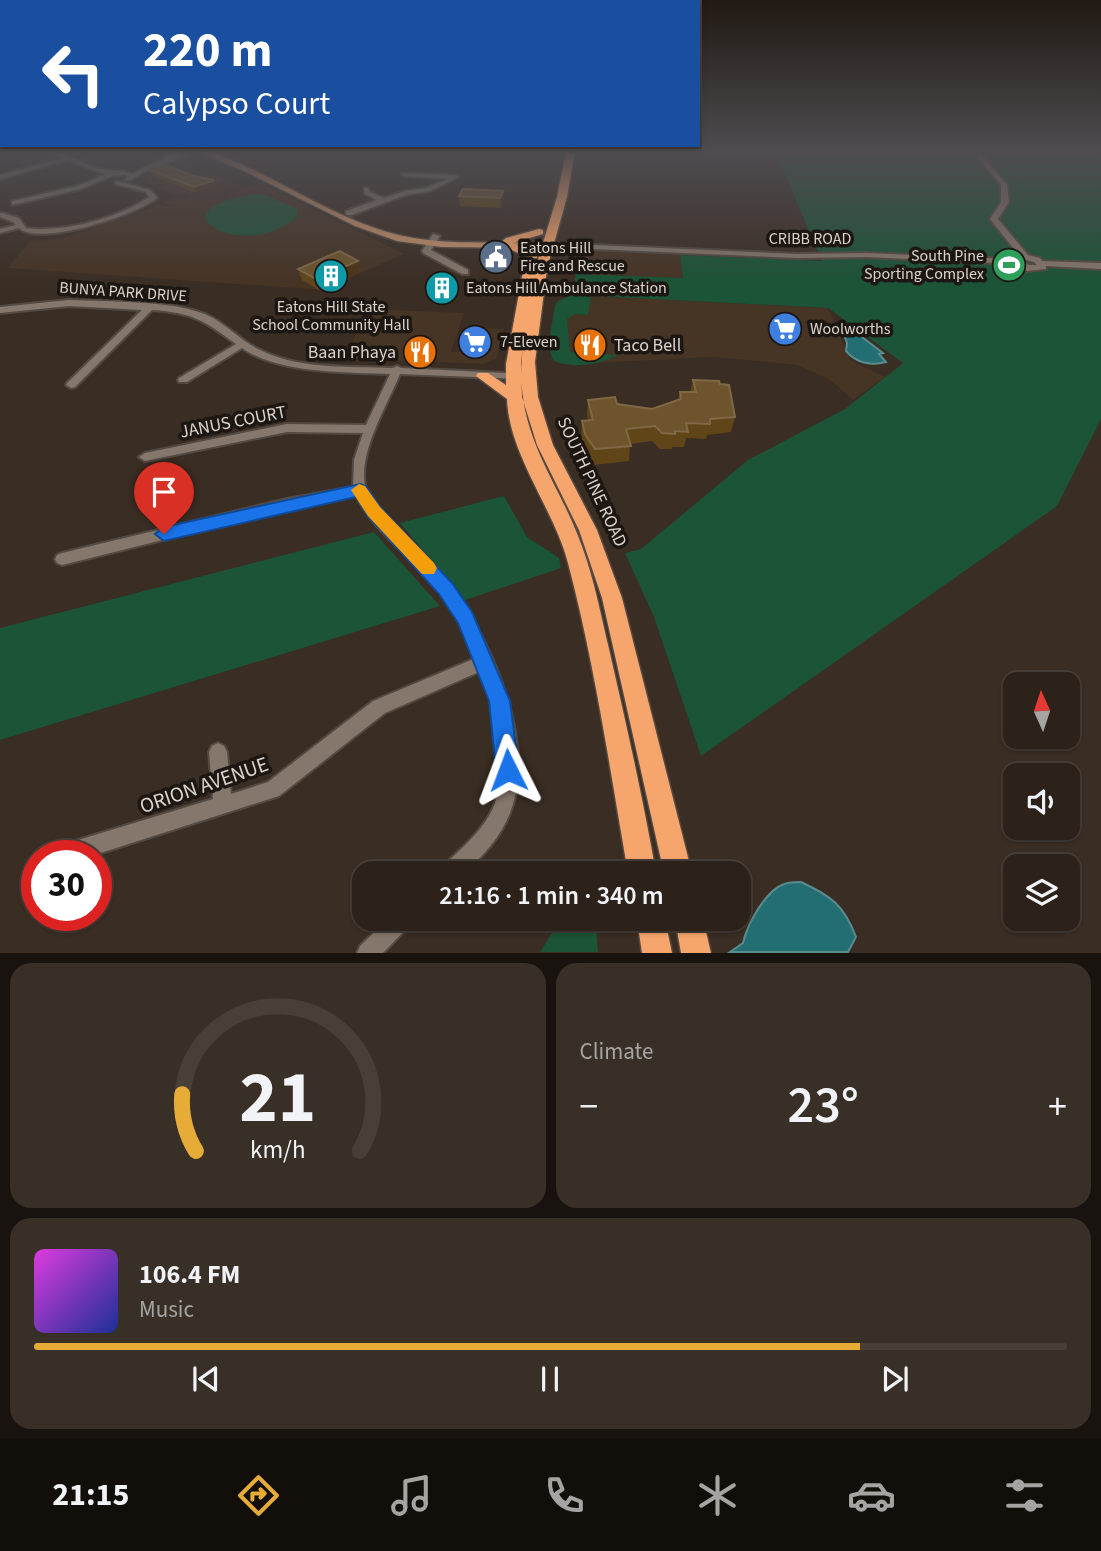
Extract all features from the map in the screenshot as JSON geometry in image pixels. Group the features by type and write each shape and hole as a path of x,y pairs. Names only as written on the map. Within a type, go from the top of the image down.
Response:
{"highway":[{"name":"SOUTH PINE ROAD","path":"552,195 540,244 519,378 523,439 564,522 578,562 601,663 639,861"},
{"name":"SOUTH PINE ROAD","path":"540,244 552,228 562,195"},
{"path":"552,228 568,244"},
{"path":"507,242 540,244"},
{"path":"507,242 568,244"},
{"path":"483,376 519,378"},
{"name":"SOUTH PINE ROAD","path":"519,378 539,432 588,530 612,598 675,861"},
{"path":"653,931 657,953"},
{"path":"691,931 696,953"}],"main road":[{"path":"302,195 378,232 433,239 507,242"},
{"path":"309,195 389,229 433,239"}],"street":[{"path":"1,210 15,203 47,195"},
{"path":"1,210 23,210 72,195"},
{"path":"1,210 29,232 61,231 138,207 153,198 152,195"},
{"path":"372,195 384,201"},
{"path":"351,214 384,201 408,195"},
{"path":"1005,195 1005,202 994,219 1024,256"},
{"path":"0,231 18,223 27,204 15,203"},
{"path":"433,239 426,251 465,272"},
{"name":"CRIBB ROAD","path":"568,244 797,256 866,255 1016,262 1032,269 1043,267 1042,263"},
{"path":"1016,262 1017,257 1024,256 1042,263 1101,266"},
{"name":"BUNYA PARK DRIVE","path":"0,310 56,303 176,309 204,317 242,344 268,357 306,366 397,369 483,376"},
{"path":"71,385 150,307"},
{"path":"183,380 242,344"},
{"name":"BUNYA PARK DRIVE","path":"397,369 413,366 519,378"},
{"path":"397,369 370,429 360,470 360,490 374,511 446,589 466,618 500,701 506,734 506,797 497,820 482,843 463,861"},
{"name":"JANUS COURT","path":"145,457 287,428 370,429"},
{"path":"62,559 276,506 360,490"},
{"name":"ORION AVENUE","path":"111,840 274,790 379,707 484,662"},
{"path":"218,752 223,806"},
{"path":"367,953 390,931"}],"shaded area":[{"path":"194,195 219,195 186,207 222,195 285,195 404,254 349,278 339,291 8,268 29,242 64,238 159,205 180,207 164,203 171,198 184,199"},
{"path":"578,249 680,255 683,278 576,274"},
{"path":"572,295 828,308 850,360 885,377 853,400 829,379 797,365 715,357 572,364 559,304"},
{"path":"370,309 464,313 451,352 466,352 474,328 504,329 497,358 484,364 343,358"}],"green space":[{"path":"267,195 297,209 297,216 276,230 250,236 224,232 213,227 204,218 213,207 233,199"},
{"path":"794,195 1101,195 1101,419 1057,506 701,756 654,617 625,553 641,549 748,460 845,409 903,363 828,308 574,295 591,297 588,315 575,314 567,319 570,352 618,355 595,363 568,365 553,360 548,346 555,306 558,301 572,295 576,274 683,278 680,255 822,261"},
{"path":"504,496 527,537 559,558 561,568 465,600 400,523"},
{"path":"374,532 440,606 0,740 0,628"},
{"path":"553,931 596,931 598,952 540,952"}],"water":[{"path":"840,324 845,324 883,353 879,354 886,362 864,362 850,355 846,351 847,343"},
{"path":"790,882 801,882 821,892 841,909 856,937 848,952 730,952 743,943 747,931 751,931 751,922 770,894"}],"building":[{"path":"459,195 501,195 500,198"},
{"path":"494,245 502,246 499,254 491,255"},
{"path":"340,251 358,261 316,279 298,269"},
{"path":"470,328 483,329 479,340 466,339"},
{"path":"693,380 719,381 720,384 729,385 735,417 710,419 710,424 686,423 688,432 675,431 675,434 662,433 655,426 626,429 631,446 595,449 585,434 582,421 593,420 588,400 615,397 617,404 652,409 681,399 680,392 696,392"}],"slow traffic":[{"path":"359,490 374,511 428,568"}],"place":[{"name":"Eatons Hill Fire and Rescue","path":"496,257"},
{"name":"South Pine Sporting Complex","path":"1009,265"},
{"name":"Eatons Hill State School Community Hall","path":"331,276"},
{"name":"Eatons Hill Ambulance Station","path":"442,288"},
{"name":"Woolworths","path":"785,329"},
{"name":"7-Eleven","path":"475,342"},
{"name":"Taco Bell","path":"590,345"},
{"name":"Baan Phaya","path":"420,352"}],"route":[{"path":"164,534 287,504 360,490 374,511 446,589 466,618 500,701 506,734 508,770"}]}
